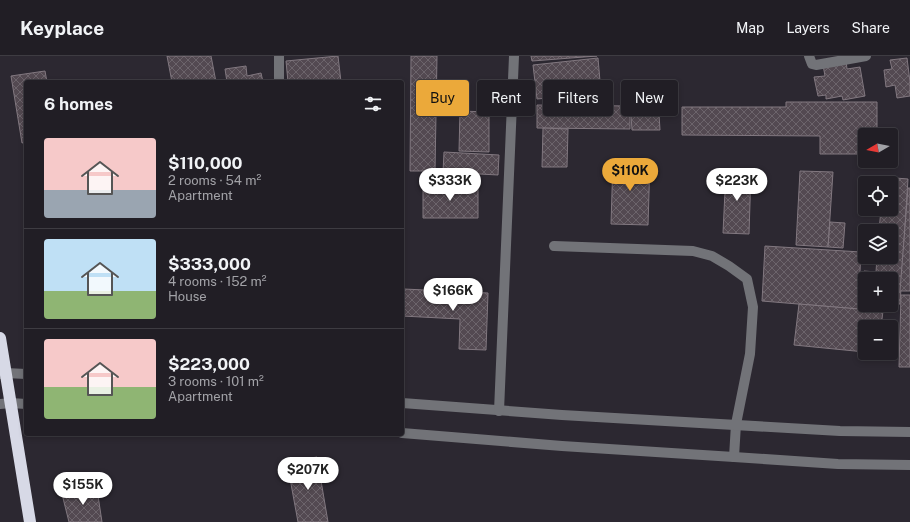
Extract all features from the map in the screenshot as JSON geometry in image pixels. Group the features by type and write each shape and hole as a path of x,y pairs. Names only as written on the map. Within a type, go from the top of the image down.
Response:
{"highway":[{"path":"0,338 5,403 30,522"}],"street":[{"path":"279,56 279,80"},
{"path":"499,411 514,56"},
{"path":"809,56 812,64 816,65 866,56"},
{"path":"554,246 693,251 712,256 747,279 753,307 750,354 736,424 734,457"},
{"path":"3,373 24,374"},
{"path":"5,403 24,404"},
{"path":"404,403 562,415 840,430 910,432"},
{"path":"404,433 838,464 910,465"}],"building":[{"path":"167,56 211,56 216,80 172,80"},
{"path":"338,56 341,80 288,80 286,61"},
{"path":"411,56 437,56 437,80 416,80 416,116 436,116 435,171 410,171"},
{"path":"531,56 597,56 532,61"},
{"path":"598,58 600,80 543,80 543,98 537,99 533,65"},
{"path":"907,58 910,96 897,98 895,85 886,87 884,70 892,69 890,60"},
{"path":"846,61 847,69 860,67 865,96 843,100 842,96 826,99 826,95 818,96 814,77 825,76 823,65"},
{"path":"246,66 247,76 261,73 263,80 227,80 225,69"},
{"path":"45,71 47,80 24,80 24,142 22,143 11,76"},
{"path":"786,102 877,102 877,128 858,128 858,154 820,154 820,136 682,135 682,107 786,107"},
{"path":"537,105 543,105 543,116 613,116 613,106 621,106 621,116 630,116 630,129 537,128"},
{"path":"469,111 477,112 477,116 489,116 489,152 459,151 460,116 469,116"},
{"path":"631,116 659,116 660,130 632,130"},
{"path":"543,128 568,129 567,167 542,167"},
{"path":"444,152 499,155 498,175 443,172"},
{"path":"613,160 650,161 648,225 611,224"},
{"path":"726,170 751,171 749,234 723,233"},
{"path":"800,171 833,172 828,247 796,245"},
{"path":"898,178 908,179 900,304 898,304 898,272 876,272 877,264 898,264 898,224 880,224 880,216 898,216"},
{"path":"423,186 478,187 478,218 423,218"},
{"path":"908,188 910,188 910,291 900,291"},
{"path":"830,222 845,223 843,248 828,247"},
{"path":"765,246 858,252 858,264 860,264 860,272 858,272 858,309 762,301"},
{"path":"404,289 488,293 486,350 459,349 460,319 404,316"},
{"path":"901,295 910,295 910,367 899,367"},
{"path":"799,304 858,309 858,312 883,312 882,320 858,320 858,351 794,345"},
{"path":"317,457 328,522 298,522 287,462"},
{"path":"97,489 102,522 69,522 62,494"}]}
